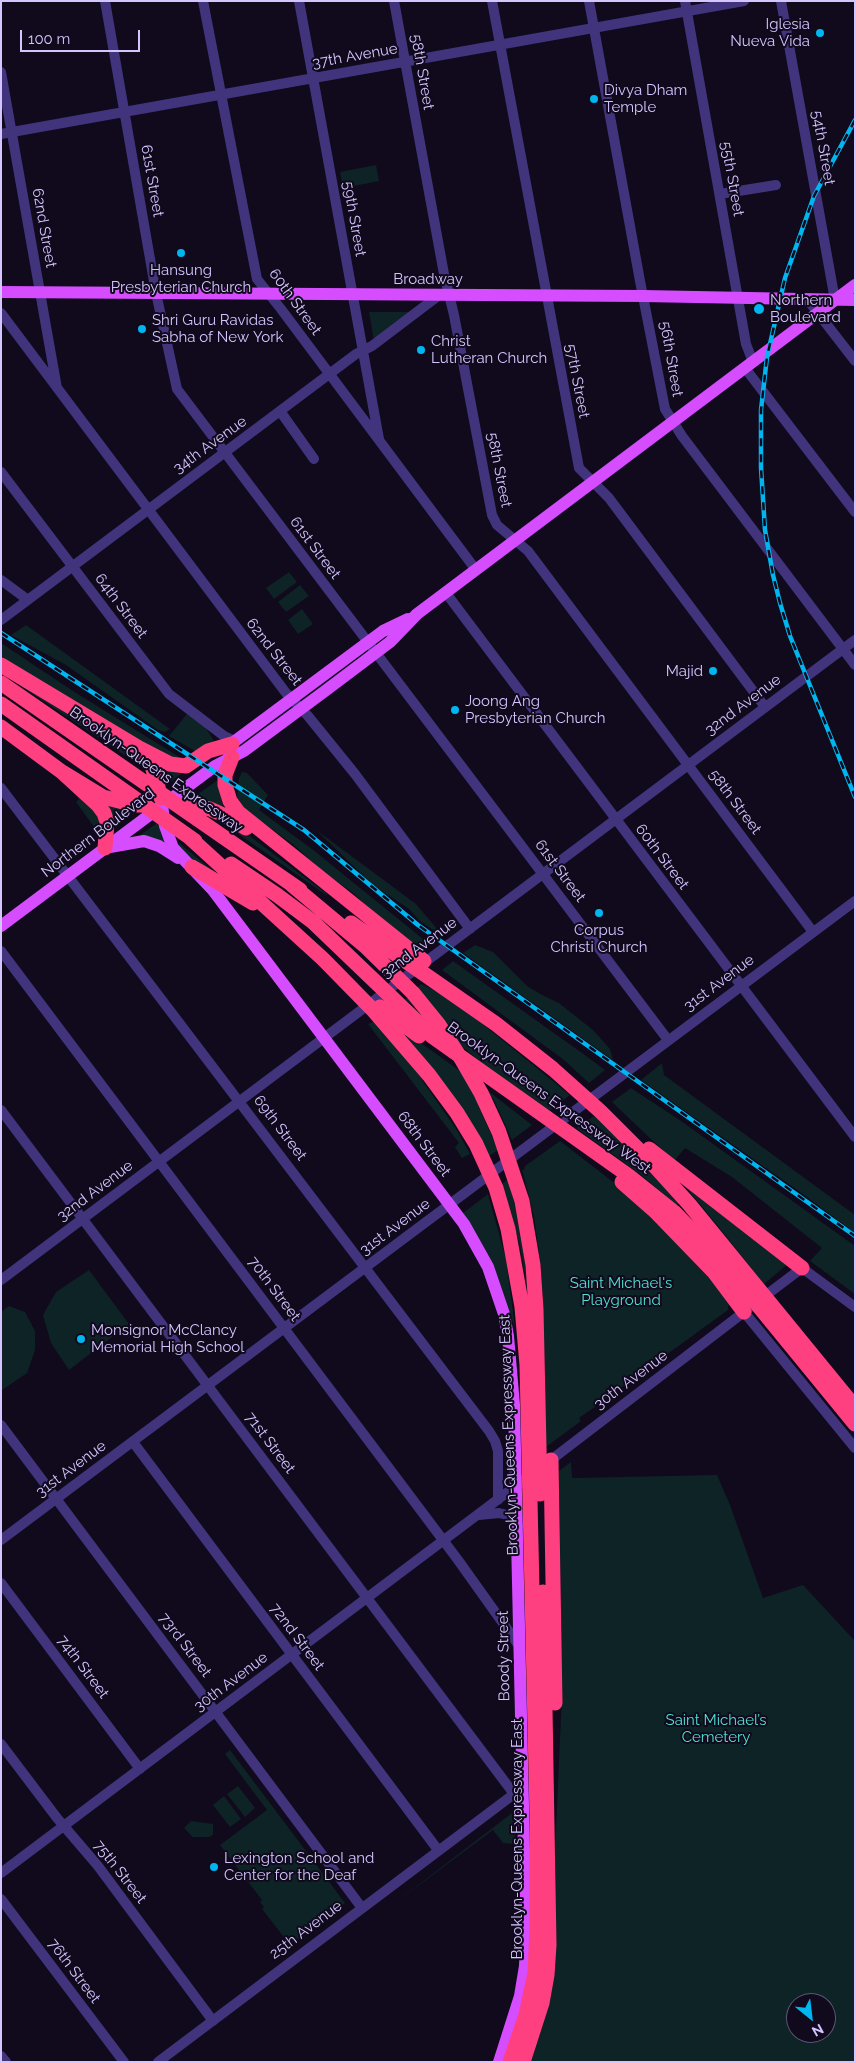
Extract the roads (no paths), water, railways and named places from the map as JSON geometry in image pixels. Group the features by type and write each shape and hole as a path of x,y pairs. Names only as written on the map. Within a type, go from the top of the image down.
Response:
{"highway":[{"path":"1,665 165,762 181,766 190,764 208,751 233,747 225,780 230,801 238,812 409,956"},
{"name":"Brooklyn-Queens Expressway","path":"1,683 292,885"},
{"path":"1,704 188,836"},
{"path":"1,726 62,772 91,791 111,800 135,805 196,806 217,812 288,854"},
{"path":"139,748 152,766 162,805"},
{"path":"62,772 94,800 104,813 107,822 105,848"},
{"name":"Brooklyn-Queens Expressway East","path":"188,836 334,969 374,1011 429,1075 462,1120 484,1160 496,1188 508,1229 522,1307 534,1435"},
{"name":"Brooklyn-Queens Expressway West","path":"188,836 302,913 433,1037 640,1184 674,1212 753,1290"},
{"path":"192,867 257,906 387,1012 438,1050 485,1075"},
{"name":"Brooklyn-Queens Expressway East","path":"292,885 392,970 444,1032 469,1071 505,1146 528,1228 534,1265 534,1435 548,1827 548,1960 542,2003 525,2058"},
{"name":"Brooklyn-Queens Expressway West","path":"292,885 409,956 496,1024 600,1111 670,1183 855,1424"},
{"path":"600,1111 802,1268"},
{"path":"574,1136 603,1166 655,1211 682,1238 714,1272 744,1312"},
{"name":"Brooklyn-Queens Expressway West","path":"773,1315 855,1407"},
{"path":"548,1827 553,1772 555,1703 551,1460"},
{"name":"Brooklyn-Queens Expressway East","path":"510,2062 529,2001 535,1973 537,1944 536,1509"}],"main road":[{"name":"Northern Boulevard","path":"1,926 215,766 233,747 244,751 383,631 417,614 446,593 855,285"},
{"name":"Broadway","path":"3,294 546,295 855,300"},
{"name":"Northern Boulevard","path":"297,704 376,653 390,642 417,614"},
{"name":"68th Street","path":"162,805 165,826 171,844 212,889 323,1039 450,1204 464,1224 488,1267 504,1314 508,1336 514,1405 516,1487"},
{"path":"105,848 138,841 148,842 192,867"},
{"name":"Boody Street","path":"499,2062 516,2012 525,1966 526,1929 518,1794 520,1647 516,1487"}],"street":[{"name":"61st Street","path":"105,1 156,293 177,389 668,1040"},
{"name":"60th Street","path":"203,1 256,279 476,570"},
{"name":"59th Street","path":"300,1 380,443"},
{"name":"58th Street","path":"394,1 443,295 492,515 497,525 528,551 813,932"},
{"name":"57th Street","path":"492,1 580,471 609,498 765,707"},
{"name":"56th Street","path":"589,1 663,403 672,422 855,665"},
{"name":"37th Avenue","path":"1,134 594,28 685,6 744,1"},
{"name":"54th Street","path":"781,1 835,300"},
{"name":"55th Street","path":"685,6 749,365 855,512"},
{"name":"62nd Street","path":"1,72 58,390"},
{"path":"720,194 776,185"},
{"name":"34th Avenue","path":"1,620 356,354 372,346 443,295"},
{"path":"808,299 855,361"},
{"name":"62nd Street","path":"1,313 286,693 355,774 470,928"},
{"path":"280,411 314,459"},
{"name":"64th Street","path":"1,472 170,694 224,736 233,747"},
{"path":"1,580 28,600"},
{"name":"60th Street","path":"446,593 855,1137"},
{"name":"32nd Avenue","path":"3,1274 83,1219 160,1162 855,640"},
{"name":"69th Street","path":"1,788 366,1267 495,1441 498,1450 498,1500"},
{"name":"31st Avenue","path":"1,1540 855,900"},
{"name":"70th Street","path":"1,951 444,1541 520,1647"},
{"name":"71st Street","path":"1,1110 518,1794"},
{"path":"802,1268 855,1307"},
{"name":"30th Avenue","path":"1,1873 516,1487 802,1268"},
{"path":"744,1312 855,1448"},
{"name":"73rd Street","path":"1,1425 362,1908"},
{"name":"72nd Street","path":"133,1442 438,1850"},
{"path":"478,1515 498,1513 507,1515 518,1526"},
{"name":"74th Street","path":"1,1583 140,1769"},
{"name":"75th Street","path":"1,1744 64,1826 98,1866 213,2021"},
{"name":"25th Avenue","path":"158,2062 438,1850 518,1794"},
{"name":"76th Street","path":"1,1899 124,2062"},
{"path":"1,2056 6,2062"}],"railway":[{"path":"855,120 814,196 785,278 767,357 761,410 761,468 765,530 773,575 790,636 855,797"},
{"path":"1,633 304,830 418,925 855,1236"}],"place":[{"name":"Iglesia Nueva Vida","path":"820,33"},
{"name":"Divya Dham Temple","path":"594,99"},
{"name":"Hansung Presbyterian Church","path":"181,253"},
{"name":"Northern Boulevard","path":"759,309"},
{"name":"Shri Guru Ravidas Sabha of New York","path":"142,329"},
{"name":"Christ Lutheran Church","path":"421,350"},
{"name":"Majid","path":"713,671"},
{"name":"Joong Ang Presbyterian Church","path":"455,710"},
{"name":"Corpus Christi Church","path":"599,913"},
{"name":"Monsignor McClancy Memorial High School","path":"81,1339"},
{"name":"Lexington School and Center for the Deaf","path":"214,1867"}],"park label":[{"name":"Saint Michael's Playground","path":"621,1292"},
{"name":"Saint Michael’s Cemetery","path":"716,1728"}]}
